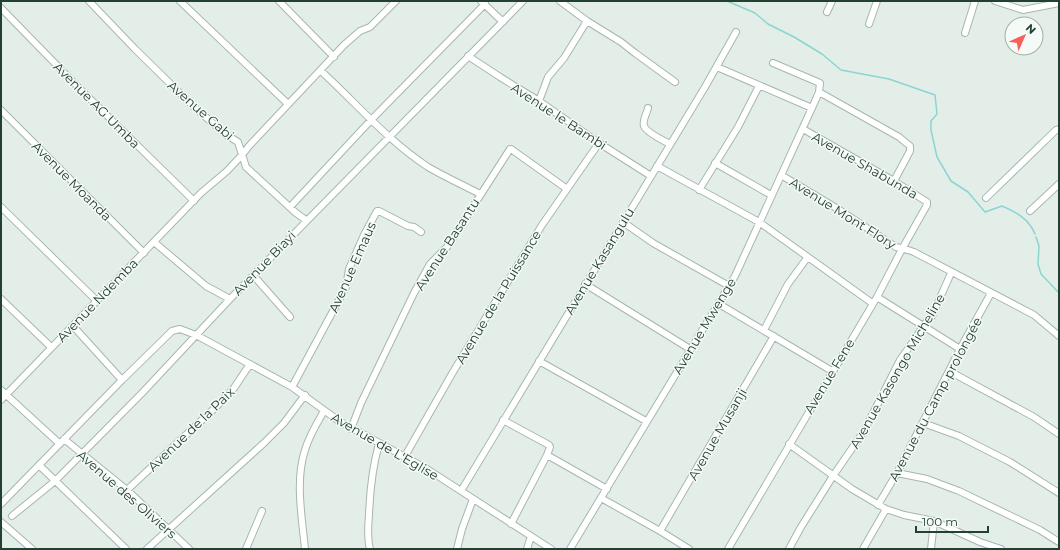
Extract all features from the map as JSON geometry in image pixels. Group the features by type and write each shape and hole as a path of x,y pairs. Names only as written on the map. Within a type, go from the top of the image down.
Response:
{"street":[{"name":"Avenue Gabi","path":"89,1 192,105 225,134 238,142 246,167 306,220"},
{"path":"180,1 288,104"},
{"path":"279,1 334,57"},
{"name":"Avenue Biayi","path":"12,516 55,481 81,453 160,375 196,335 306,220 523,1"},
{"path":"560,1 587,21 621,42 675,82"},
{"path":"828,12 832,1"},
{"path":"869,24 877,1"},
{"path":"965,33 975,1"},
{"path":"995,1 1023,10 1059,3"},
{"name":"Avenue Ndemba","path":"1,400 3,392 73,326 194,200 227,171 288,104 349,41 360,31 375,23 393,2"},
{"path":"290,207 483,3 503,22"},
{"name":"Avenue AG Umba","path":"1,8 79,88 194,200"},
{"path":"539,101 548,77 564,58 587,21"},
{"name":"Avenue Kasangulu","path":"461,491 622,222 717,67 736,32"},
{"name":"Avenue le Bambi","path":"468,56 539,101 599,143 651,176"},
{"path":"773,63 820,83 819,92 899,138 910,146 911,148 894,181"},
{"path":"717,67 812,108"},
{"path":"321,71 389,136 429,167 480,194"},
{"path":"699,190 738,127 759,86"},
{"name":"Avenue Mwenge","path":"570,549 729,286 742,261 819,92"},
{"path":"648,108 644,120 644,126 670,144"},
{"name":"Avenue Moanda","path":"1,110 144,253"},
{"name":"Avenue Shabunda","path":"803,129 894,181 927,202"},
{"path":"986,198 1019,164 1056,130 1059,129"},
{"name":"Avenue de la Puissance","path":"405,456 457,365 542,225 599,143"},
{"name":"Avenue Basantu","path":"351,429 361,403 414,293 430,264 447,247 510,149 568,189"},
{"path":"715,163 772,195"},
{"path":"657,166 759,222 807,258 872,303"},
{"name":"Avenue Mont Flory","path":"781,175 844,213 896,247 914,252 1034,315 1059,336"},
{"path":"1030,211 1059,184"},
{"name":"Avenue Fene","path":"728,549 872,303 877,297 927,205 927,202"},
{"path":"1,207 97,301"},
{"name":"Avenue Emaus","path":"292,387 346,287 349,269 364,235 377,211 408,226 414,227 421,232"},
{"path":"622,222 654,243 729,286"},
{"path":"154,242 206,286 230,299"},
{"path":"764,330 788,284 807,258"},
{"name":"Avenue Kasongo Micheline","path":"789,549 833,476 864,431 900,360 933,314 951,272"},
{"path":"253,275 290,317"},
{"path":"585,284 690,349"},
{"name":"Avenue du Camp prolongée","path":"878,505 897,473 960,349 991,293"},
{"path":"877,297 960,349"},
{"path":"1,299 51,347"},
{"path":"719,304 832,371"},
{"path":"73,326 122,380"},
{"path":"1,504 174,329 182,329 196,335"},
{"name":"Avenue de L'Eglise","path":"196,335 292,387 351,429 405,456 551,549"},
{"name":"Avenue Musanji","path":"660,531 774,336"},
{"path":"539,361 646,421"},
{"name":"Avenue de la Paix","path":"127,490 217,406 234,388 250,364"},
{"path":"949,371 1034,417 1059,434"},
{"name":"Avenue des Oliviers","path":"3,392 62,442 81,453 127,490 189,549"},
{"path":"147,549 264,443 284,423 304,395"},
{"path":"305,549 300,510 302,461 305,449 324,411"},
{"path":"503,420 549,445 550,447 511,524"},
{"path":"923,423 959,436 1010,462 1059,493"},
{"path":"370,549 368,528 372,467 379,444"},
{"path":"789,444 833,476 886,509 904,516 934,521 980,542 1001,549"},
{"path":"547,455 607,489"},
{"path":"39,465 126,549"},
{"path":"897,473 926,479 959,491 1040,530 1059,542"},
{"path":"601,498 689,549"},
{"path":"457,549 462,529 473,499"},
{"path":"863,549 886,509"},
{"path":"246,549 262,511"},
{"path":"931,549 934,521"},
{"path":"1,522 32,549"},
{"path":"527,549 531,536"}],"waterway":[{"path":"727,1 755,13 768,24 794,37 822,54 841,70 889,79 935,95 937,114 931,121 931,130 937,157 951,181 968,192 985,212 1002,206 1026,220 1035,234"},
{"path":"1036,237 1039,246 1038,264 1041,274 1059,293"}]}
